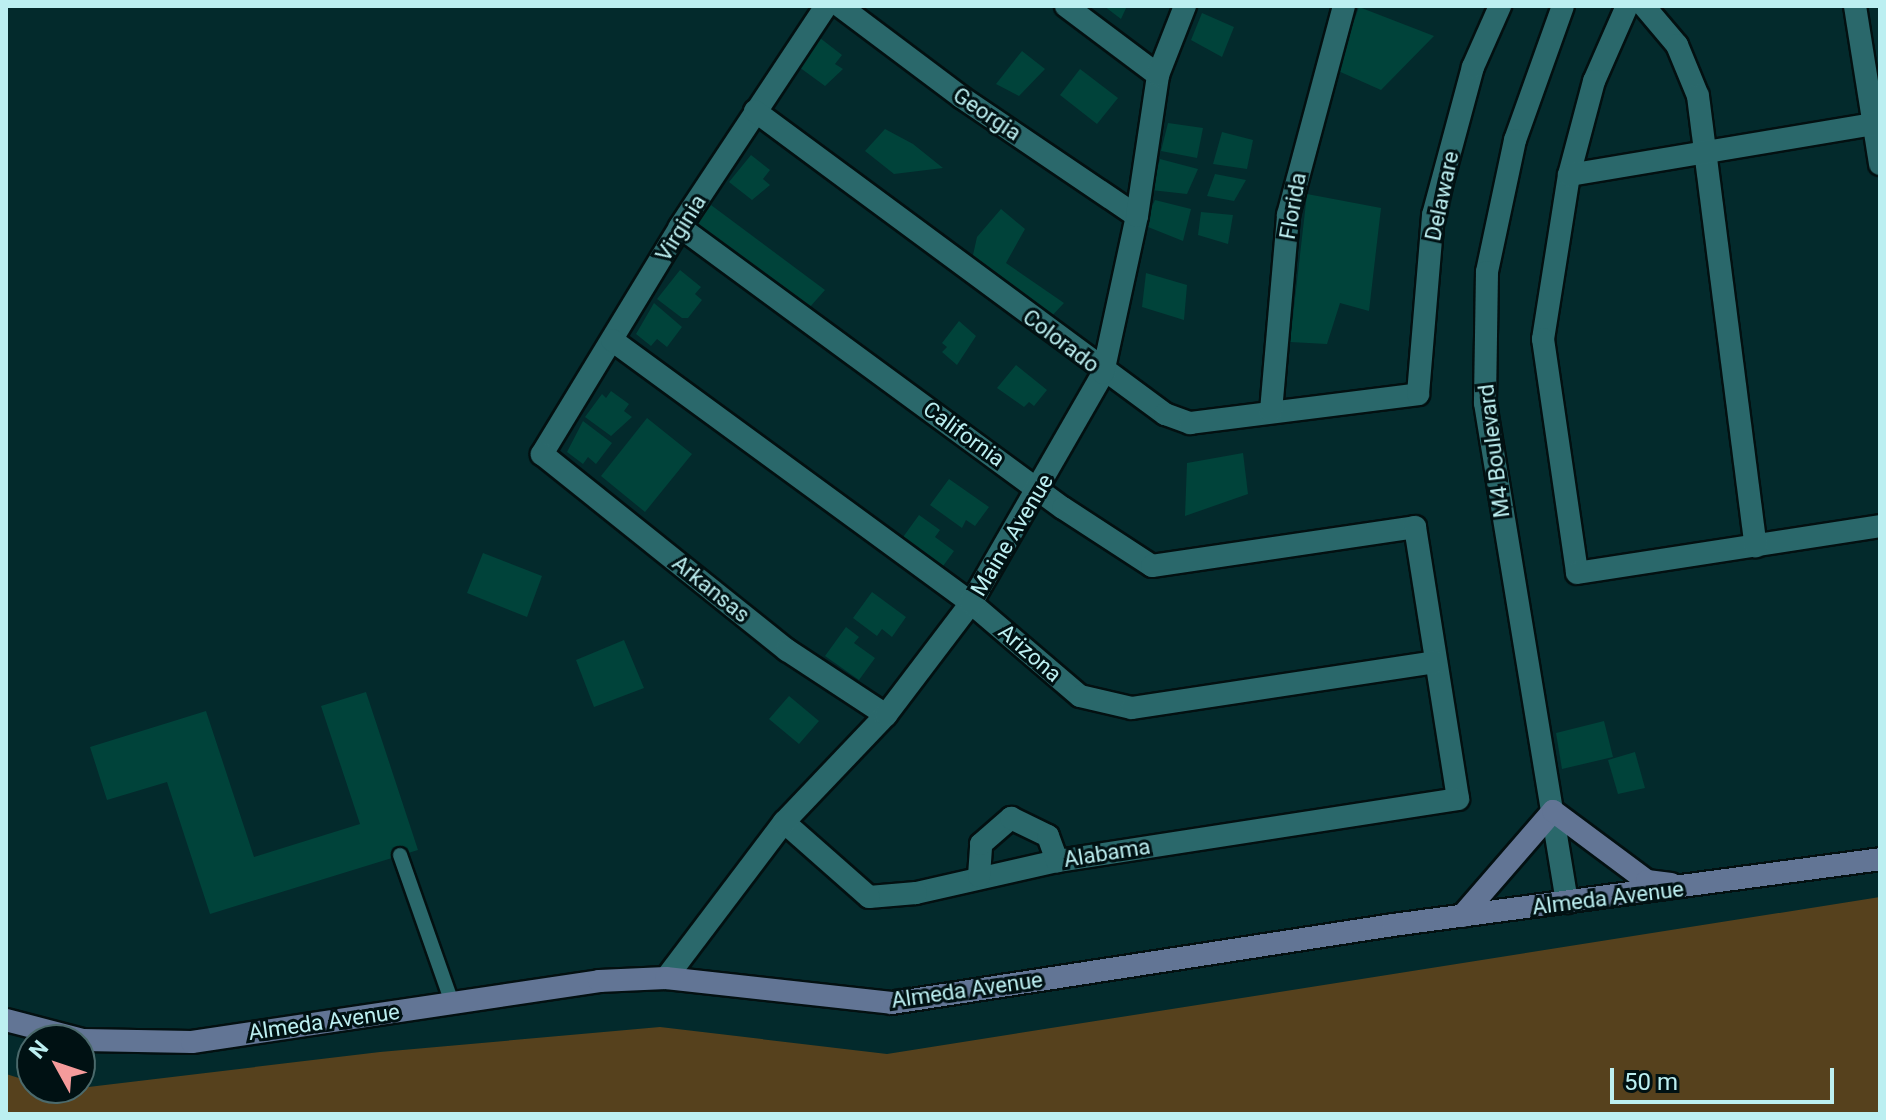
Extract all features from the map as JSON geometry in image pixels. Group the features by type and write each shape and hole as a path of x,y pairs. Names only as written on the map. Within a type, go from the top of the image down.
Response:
{"main road":[{"path":"1462,916 1553,811 1647,881 1699,887"},
{"name":"Almeda Avenue","path":"6,1020 83,1040 145,1044 192,1042 599,981 666,978 892,1003 1462,916 1699,887 1880,859"}],"street":[{"name":"Virginia","path":"542,454 680,227 826,6"},
{"name":"Georgia","path":"840,6 961,97 1137,216"},
{"path":"1066,6 1158,75"},
{"name":"Maine Avenue","path":"666,978 784,822 886,715 971,603 1041,489 1103,373 1137,216 1158,75 1185,6"},
{"name":"Florida","path":"1271,411 1288,215 1344,6"},
{"name":"Delaware","path":"1418,394 1433,215 1473,67 1500,6"},
{"name":"M4 Boulevard","path":"1563,6 1515,140 1487,272 1485,403 1567,902"},
{"path":"1627,6 1594,81 1569,175 1543,339 1577,573 1880,526"},
{"path":"1644,6 1677,45 1698,96 1756,546"},
{"path":"1855,6 1877,124 1880,164"},
{"name":"Colorado","path":"755,111 1103,373 1165,414 1190,423 1418,394"},
{"path":"1569,175 1877,124"},
{"name":"California","path":"680,227 1152,566 1415,527 1436,662"},
{"name":"Arizona","path":"612,340 971,603 1080,696 1107,705 1132,708 1436,662"},
{"name":"Arkansas","path":"542,454 787,650 886,715"},
{"name":"Alabama","path":"784,822 869,897 916,893 979,876 1057,861 1458,799 1436,662"},
{"path":"979,876 981,844 1011,818 1048,836 1057,861"}],"lane":[{"path":"400,855 452,1003"}],"shaded area":[{"path":"1880,897 1880,1114 6,1114 6,1074 16,1077 16,1104 96,1104 96,1086 380,1052 660,1027 887,1054"}],"building":[{"path":"1104,6 1127,6 1121,19"},
{"path":"1359,7 1434,36 1381,90 1336,70"},
{"path":"1202,13 1234,27 1222,57 1191,40"},
{"path":"820,38 842,55 835,64 843,69 825,86 799,67"},
{"path":"1022,51 1045,69 1019,96 996,84"},
{"path":"1080,69 1118,98 1097,124 1060,95"},
{"path":"1168,123 1203,128 1197,158 1161,151"},
{"path":"885,129 913,144 943,168 894,174 865,151"},
{"path":"1222,132 1253,140 1247,169 1213,164"},
{"path":"751,155 770,170 763,179 770,185 752,200 729,182"},
{"path":"1160,159 1198,169 1187,194 1151,190"},
{"path":"1215,174 1246,180 1234,201 1207,196"},
{"path":"1307,194 1381,208 1369,311 1340,303 1327,344 1290,342"},
{"path":"1155,200 1191,209 1183,241 1143,225"},
{"path":"711,205 825,290 809,308 695,226"},
{"path":"1001,209 1025,229 1006,263 1064,303 1049,319 971,264 977,237"},
{"path":"1201,212 1233,215 1228,244 1198,235"},
{"path":"680,270 701,287 695,294 702,300 688,318 682,318 657,299"},
{"path":"1146,273 1187,285 1184,320 1142,307"},
{"path":"654,303 682,327 667,347 657,339 651,346 636,334"},
{"path":"959,321 976,336 957,365 942,352 947,347 942,343"},
{"path":"1016,365 1047,390 1034,406 1029,402 1024,407 997,388"},
{"path":"611,391 629,404 624,411 632,417 611,436 585,417 602,394 606,398"},
{"path":"647,418 692,454 645,512 601,476"},
{"path":"583,421 612,443 596,464 588,457 583,464 567,452"},
{"path":"1243,453 1248,494 1185,516 1187,463"},
{"path":"949,479 989,507 975,526 966,520 962,528 930,505"},
{"path":"919,515 940,530 935,537 954,551 938,573 898,544"},
{"path":"483,553 542,576 527,617 467,593"},
{"path":"872,592 906,617 892,637 882,629 877,636 853,618"},
{"path":"846,627 859,637 854,643 875,658 859,680 825,656"},
{"path":"624,640 644,688 594,707 576,660"},
{"path":"366,692 418,850 210,914 167,782 107,800 90,747 206,711 254,857 360,824 321,706"},
{"path":"789,696 819,721 799,744 769,719"},
{"path":"1604,721 1613,757 1562,769 1556,733"},
{"path":"1635,752 1645,788 1618,794 1608,760"}]}
